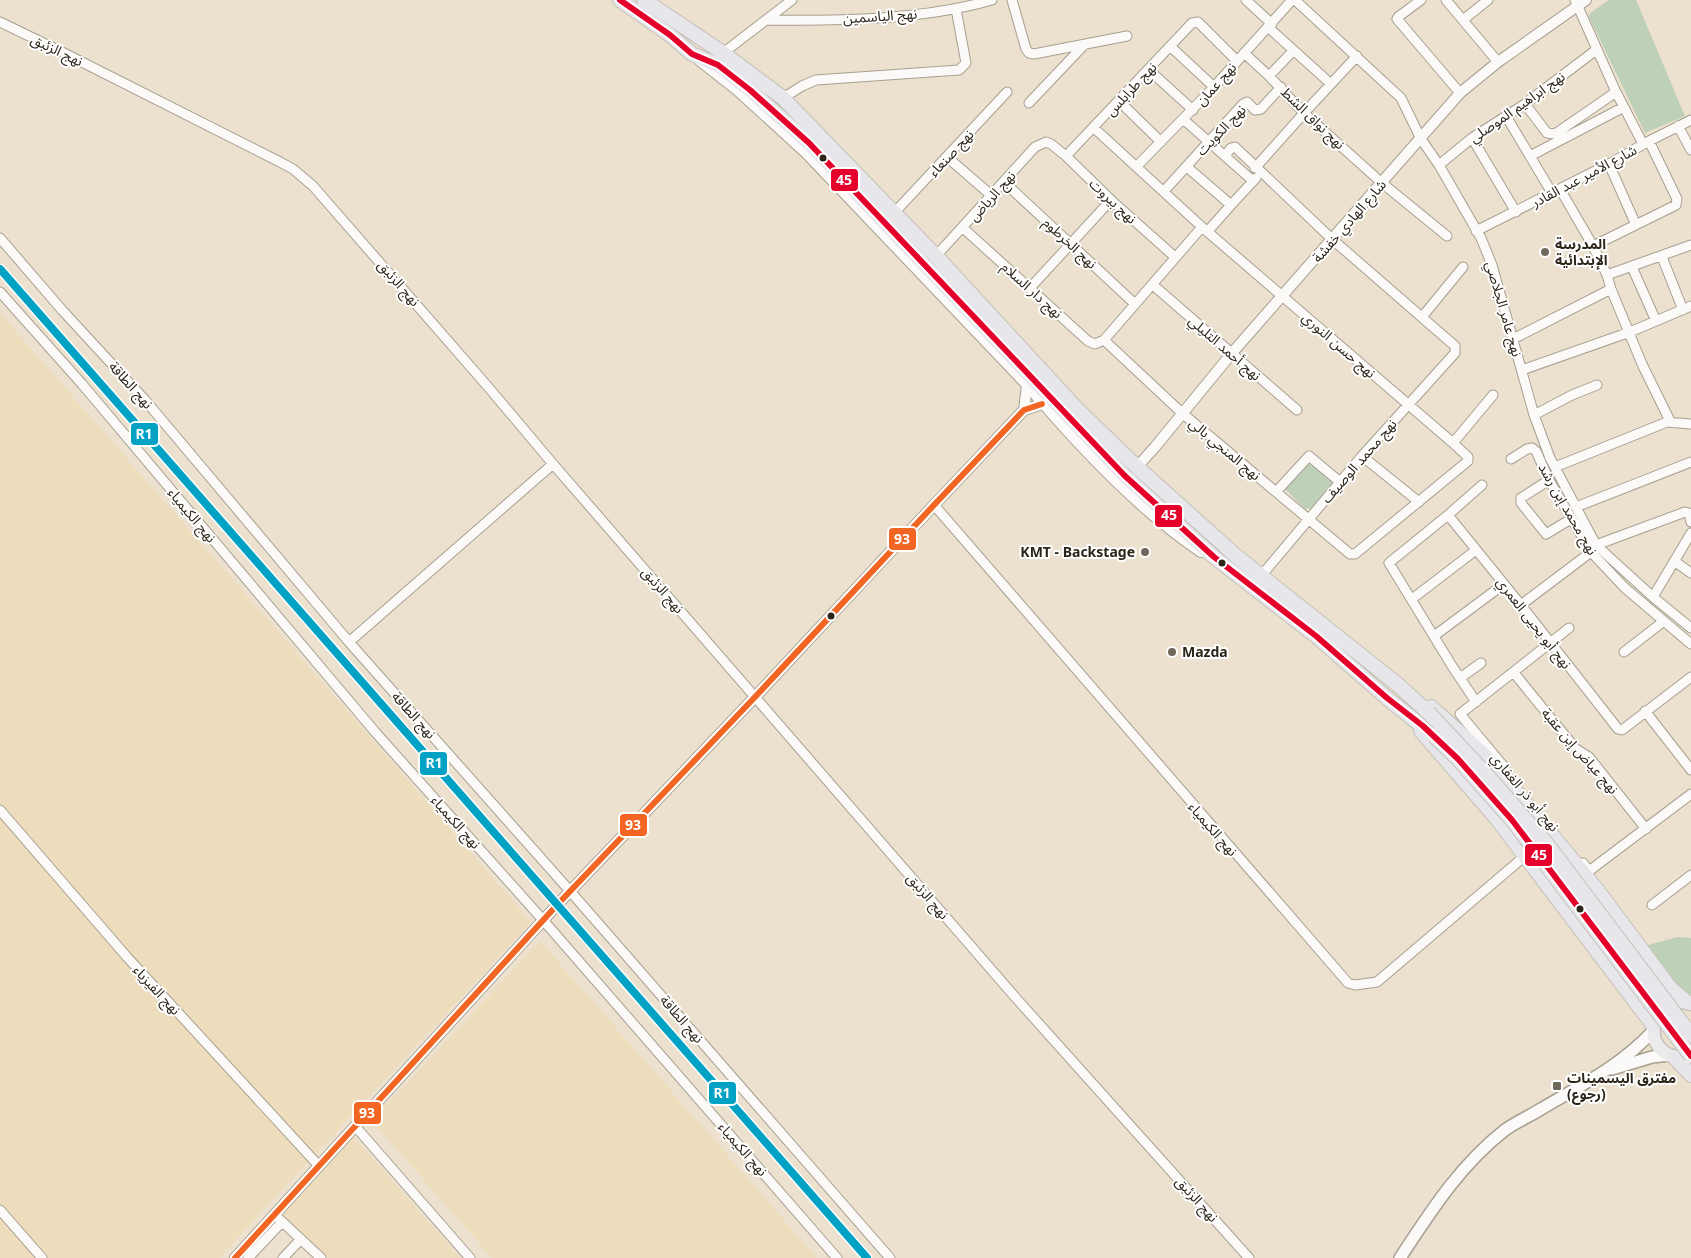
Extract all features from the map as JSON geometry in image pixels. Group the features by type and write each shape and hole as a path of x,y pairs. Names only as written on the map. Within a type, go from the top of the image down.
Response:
{"highway":[{"path":"620,0 670,35 692,54 718,65 750,90 809,143 1124,476 1214,557 1316,636 1434,736 1458,759 1512,820 1691,1056"},
{"path":"644,0 783,98 936,256 1076,408 1137,467 1261,576 1397,684 1428,712 1486,774 1546,844 1691,1035"},
{"path":"1397,684 1420,697 1482,753 1501,773 1598,891 1671,989 1689,1003"},
{"path":"1402,710 1497,819 1653,1028"},
{"path":"1671,1056 1691,1075"}],"main road":[{"path":"1400,1258 1436,1204 1470,1162 1506,1129 1608,1070 1635,1049 1653,1028 1656,1016 1669,1004 1678,1002 1689,1003"},
{"path":"1653,1028 1658,1046 1671,1056"},
{"path":"1608,1070 1652,1057 1671,1056 1683,1058 1691,1056"}],"street":[{"path":"722,54 792,0"},
{"name":"نهج الياسمين","path":"767,20 840,19 904,15 956,8 980,1 992,0"},
{"path":"1012,0 1026,50 1029,53 1034,54 1128,36"},
{"path":"1246,0 1293,51 1331,84"},
{"name":"نهج عمان","path":"1137,166 1193,110 1294,0"},
{"name":"نهج عامر الجلاصي","path":"1294,0 1401,98 1421,139 1439,165 1481,238 1492,265 1534,415 1555,467 1576,507 1593,549 1691,628"},
{"path":"1421,0 1397,19 1460,93"},
{"path":"1446,0 1498,62"},
{"path":"1463,20 1488,0"},
{"path":"1579,2 1596,50 1616,92 1646,142 1677,202 1671,208 1593,246"},
{"name":"شارع الهادي خفشة","path":"1137,467 1232,353 1460,93 1498,62 1579,2"},
{"path":"783,98 816,80 959,70 966,63 956,8"},
{"name":"نهج الزئبق","path":"0,22 280,162 313,186 1015,997 1249,1258"},
{"name":"نهج طرابلس","path":"1066,156 1194,22 1198,22 1237,61"},
{"path":"1029,103 1085,44"},
{"path":"1171,47 1214,87"},
{"name":"نهج ابراهيم الموصلي","path":"1439,165 1472,138 1524,104 1596,50"},
{"path":"1269,76 1293,51"},
{"name":"نهج نواق الشط","path":"1244,53 1281,87 1304,112 1382,183 1447,236"},
{"path":"692,54 769,118 806,153 1116,481 1166,526 1202,553 1214,557"},
{"path":"1104,340 1175,257 1231,205 1253,181 1258,171 1304,112 1357,56"},
{"path":"1149,70 1193,110"},
{"name":"نهج الكويت","path":"1164,191 1243,104 1247,102 1255,110 1261,109 1281,87"},
{"name":"نهج صنعاء","path":"894,213 1007,92"},
{"path":"1524,104 1547,133 1555,134 1616,92"},
{"path":"1119,101 1161,142"},
{"path":"1530,156 1624,107"},
{"path":"1506,116 1530,156 1593,246 1607,275 1642,364 1670,421"},
{"path":"1183,119 1253,181"},
{"name":"شارع الأمير عبد القادر","path":"1476,231 1691,120"},
{"path":"1678,126 1691,150"},
{"name":"نهج حسن النوري","path":"1094,128 1205,229 1408,406 1454,443 1468,459 1468,461 1419,502"},
{"path":"1472,138 1516,212"},
{"name":"نهج الرياض","path":"936,256 1035,147 1046,142 1051,144"},
{"name":"نهج بيروت","path":"1051,144 1175,257"},
{"path":"1225,156 1231,148 1235,148 1333,240 1422,317 1463,267"},
{"path":"947,157 991,195"},
{"path":"1609,164 1636,225"},
{"path":"1187,167 1231,205"},
{"name":"نهج الخرطوم","path":"1004,182 1135,304"},
{"path":"1030,288 1111,200"},
{"name":"نهج دار السلام","path":"963,228 1088,341 1095,344 1104,340"},
{"name":"نهج الطاقة","path":"0,238 62,310 145,400 349,642 570,891 890,1258"},
{"path":"1607,275 1662,257 1691,245"},
{"path":"1522,370 1630,332 1687,308 1662,257"},
{"path":"1632,267 1656,321"},
{"name":"نهج أحمد التليلي","path":"1153,285 1297,410"},
{"path":"1513,339 1611,289"},
{"name":"نهج الكيمياء","path":"0,292 82,384 370,725 543,920 837,1258"},
{"name":"نهج محمد الوصيف","path":"1261,576 1362,456 1455,353 1455,346 1422,317"},
{"name":"نهج المنجي بالي","path":"1104,340 1182,413 1350,554 1355,554 1419,502"},
{"path":"1024,410 1027,385"},
{"path":"1534,415 1597,385"},
{"path":"1454,443 1494,395"},
{"path":"248,1258 319,1166 543,920 1024,410 1042,404"},
{"path":"1555,467 1670,421 1691,424"},
{"name":"نهج محمد إبن رشد","path":"1511,458 1527,449 1532,448 1536,451 1571,519 1593,549 1625,588 1691,644"},
{"path":"1276,492 1309,456 1340,482"},
{"path":"1362,456 1419,502"},
{"path":"1576,507 1691,462"},
{"path":"349,642 553,464"},
{"path":"1550,480 1521,498 1521,503 1546,534 1571,519"},
{"path":"1482,485 1389,562 1434,636 1476,702 1569,628"},
{"name":"نهج الكيمياء","path":"934,505 1348,983 1355,986 1377,982 1526,856"},
{"path":"1521,605 1593,549 1685,512 1690,515"},
{"name":"نهج أبو يحيى العمري","path":"1448,515 1620,730 1645,711"},
{"path":"1653,597 1691,533"},
{"path":"1412,599 1476,550"},
{"path":"1674,560 1691,573"},
{"path":"1434,636 1504,584"},
{"path":"1624,652 1664,621"},
{"path":"1460,678 1481,663"},
{"name":"نهج عياض إبن عقبة","path":"1514,673 1576,749 1588,757 1646,829"},
{"path":"1691,677 1645,711 1691,770"},
{"name":"نهج أبو ذر الغفاري","path":"1476,702 1460,714 1590,870 1646,829"},
{"path":"1646,829 1691,794"},
{"name":"نهج الفيزياء","path":"0,810 127,957 319,1166"},
{"path":"1652,905 1691,875"},
{"path":"355,1126 470,1258"},
{"path":"0,1210 42,1258"},
{"path":"278,1218 321,1258"},
{"path":"235,1258 278,1218"},
{"path":"283,1258 301,1240"}],"shaded area":[{"path":"0,313 531,922 219,1258 0,1258"},
{"path":"540,941 817,1258 492,1258 372,1121"},
{"path":"354,1137 460,1258 329,1258 283,1215"}],"green space":[{"path":"1609,0 1636,0 1685,116 1645,133 1589,17 1590,13"},
{"path":"1312,462 1334,484 1312,508 1305,509 1285,489 1307,463"},
{"path":"1678,937 1691,938 1691,998 1637,948"}],"transit line":[{"name":"45","path":"620,0 670,35 692,54 718,65 750,90 809,143 1125,476 1214,557 1316,636 1387,698 1423,726 1458,759 1512,820 1691,1056"},
{"name":"R1","path":"0,269 867,1258"},
{"name":"93","path":"235,1258 557,905 934,505 1024,410 1042,404"}],"place":[{"name":"المدرسة الإبتدائية","path":"1545,252"},
{"name":"KMT - Backstage","path":"1145,552"},
{"name":"Mazda","path":"1172,652"},
{"name":"مفترق اليسمينات (رجوع)","path":"1557,1086"}]}
